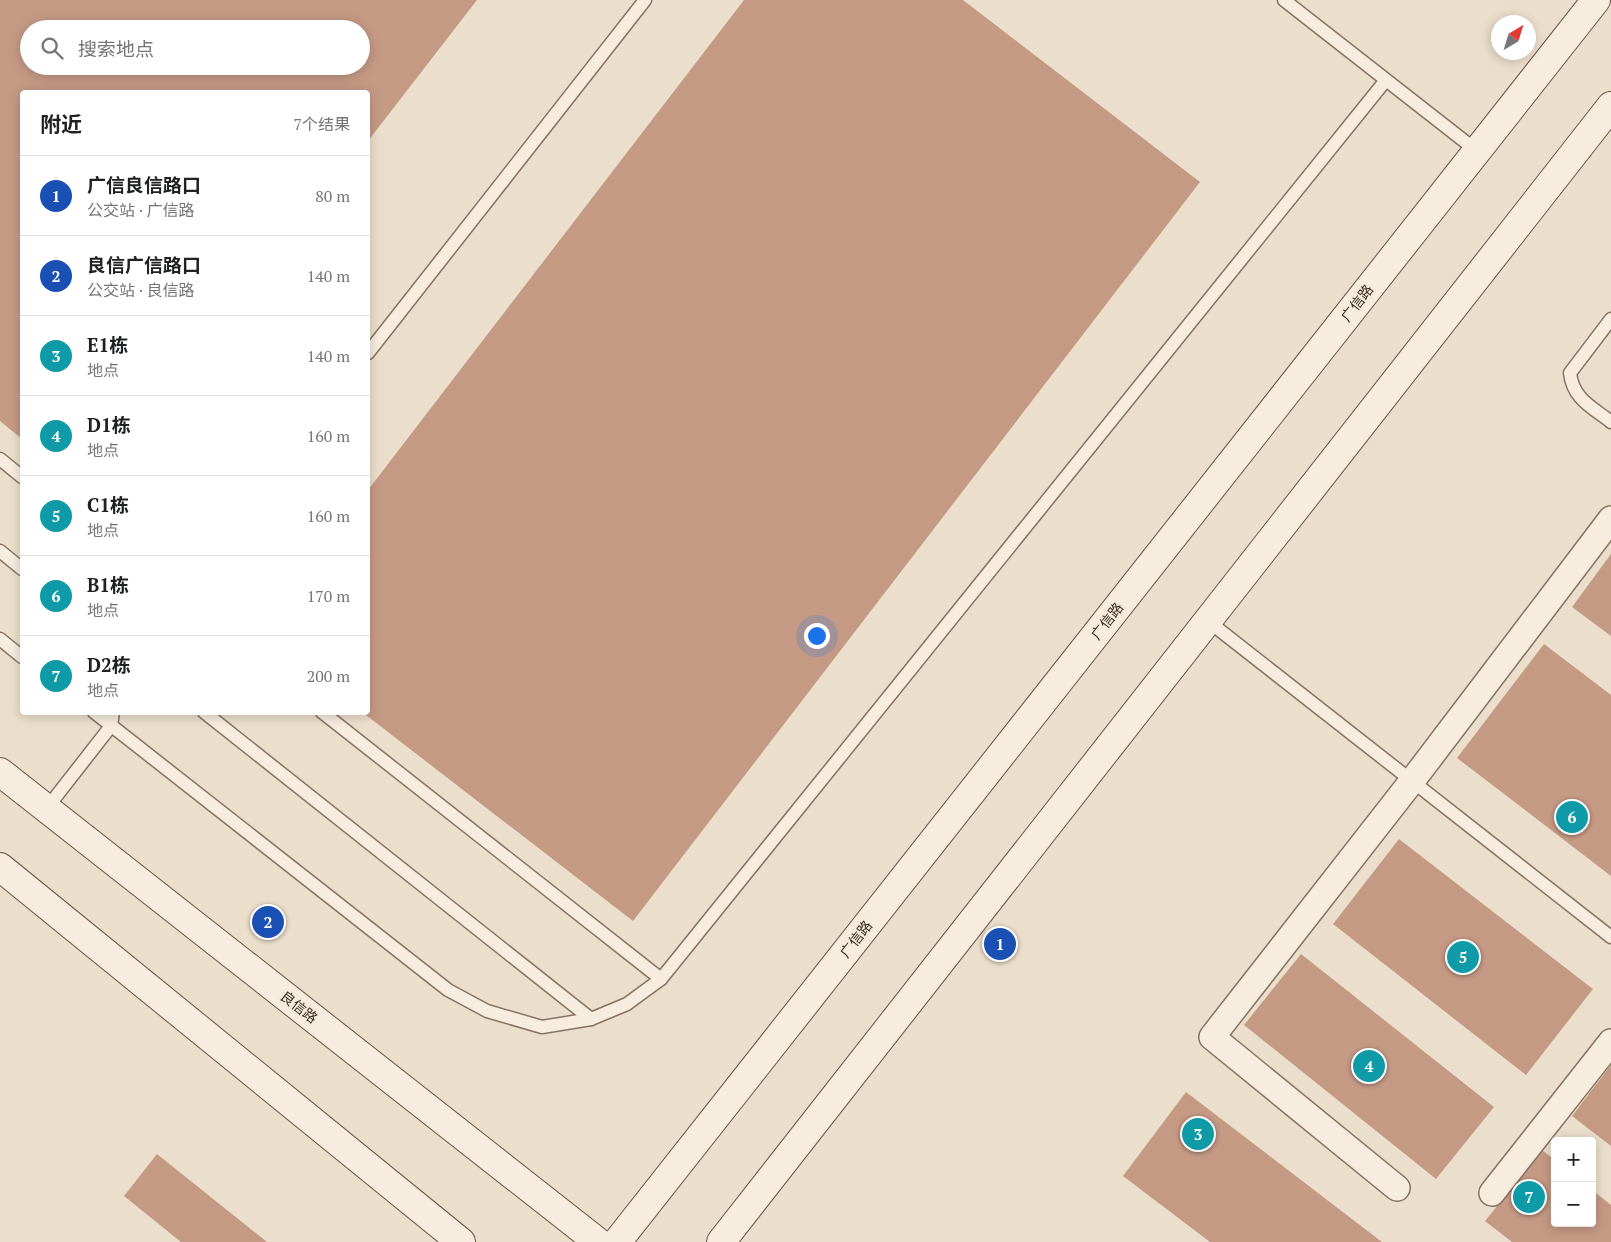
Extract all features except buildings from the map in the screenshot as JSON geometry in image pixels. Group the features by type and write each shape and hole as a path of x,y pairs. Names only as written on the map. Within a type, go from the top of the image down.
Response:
{"main road":[{"name":"广信路","path":"617,1242 1596,0"},
{"path":"721,1242 1611,106"},
{"name":"良信路","path":"0,772 598,1242"},
{"path":"0,867 461,1242"}],"street":[{"path":"1397,1188 1212,1037 1412,781 1611,519"},
{"path":"1492,1193 1611,1042"}],"lane":[{"path":"370,350 645,0"},
{"path":"1284,0 1477,151"},
{"path":"98,715 448,990 487,1011 542,1027 592,1020 627,1004 661,979 1386,80"},
{"path":"1611,319 1570,373 1572,386 1579,398 1611,422"},
{"path":"0,459 20,475"},
{"path":"0,551 20,567"},
{"path":"1208,621 1611,937"},
{"path":"0,639 20,655"},
{"path":"47,808 111,726 113,715"},
{"path":"208,715 592,1020"},
{"path":"326,715 661,979"}],"place":[{"name":"B1栋","path":"1572,817"},
{"name":"良信广信路口","path":"268,922"},
{"name":"广信良信路口","path":"1000,944"},
{"name":"C1栋","path":"1463,957"},
{"name":"D1栋","path":"1369,1066"},
{"name":"E1栋","path":"1198,1134"},
{"name":"D2栋","path":"1529,1197"}]}
